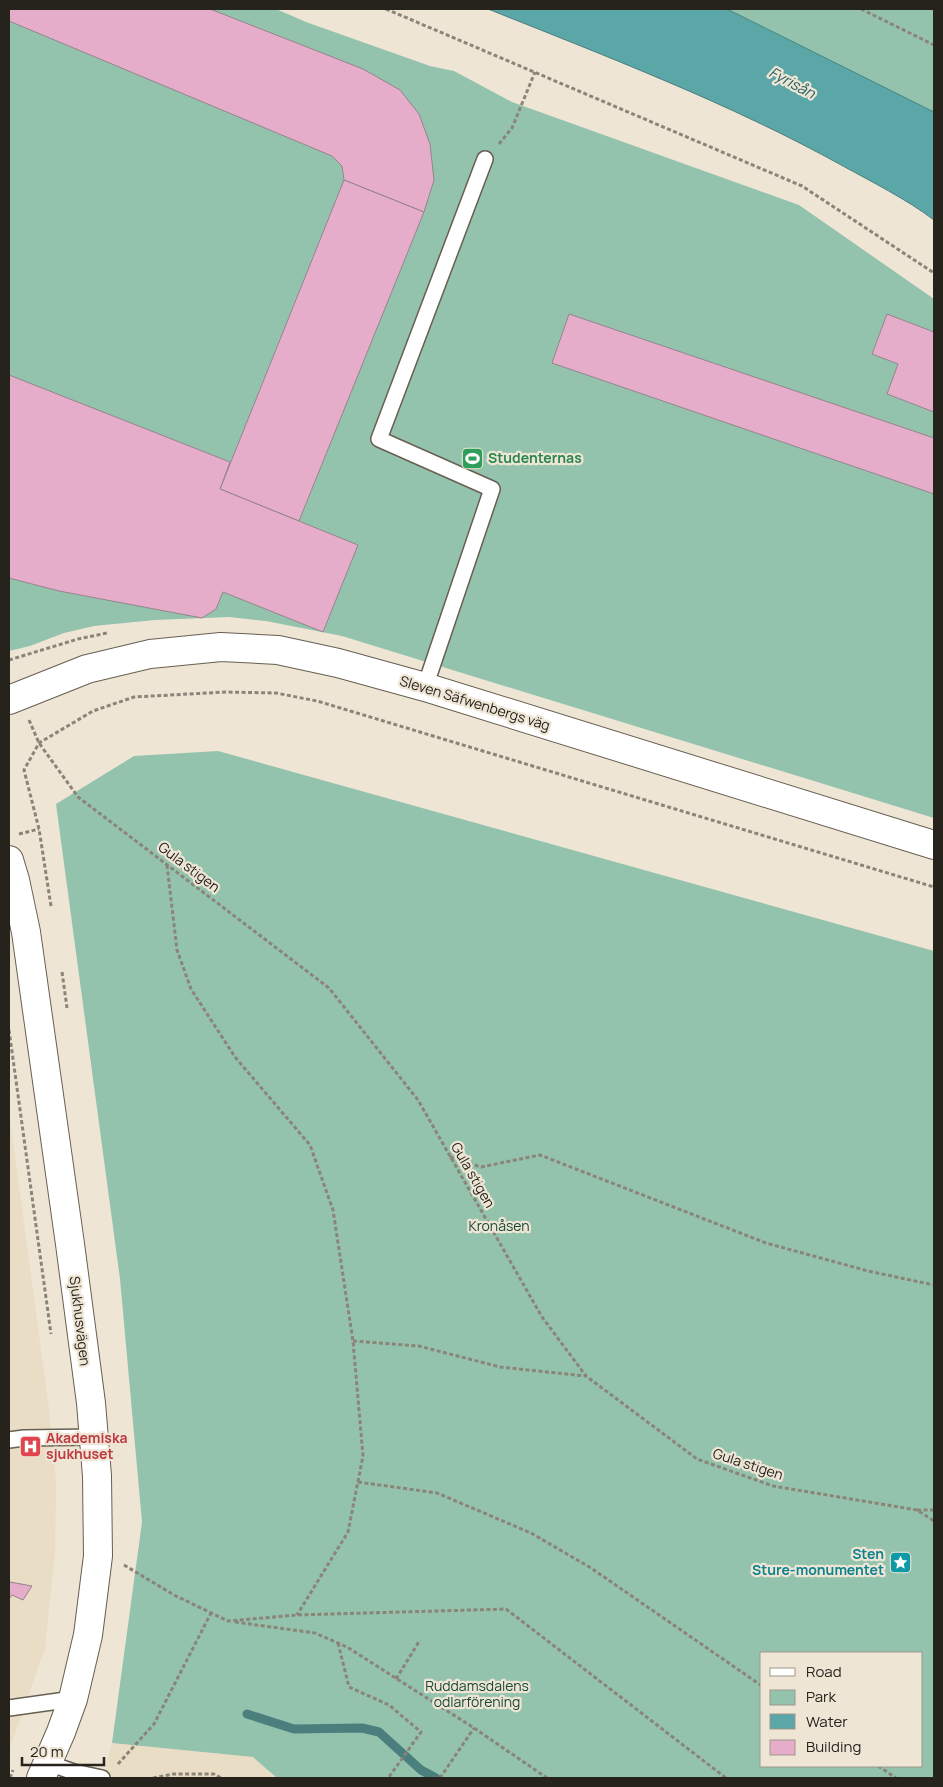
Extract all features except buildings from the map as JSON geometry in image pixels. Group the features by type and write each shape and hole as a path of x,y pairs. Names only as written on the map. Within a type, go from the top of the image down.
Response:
{"street":[{"name":"Sleven Säfwenbergs väg","path":"9,700 87,669 150,654 221,647 278,650 338,663 425,687 934,845"},
{"name":"Sjukhusvägen","path":"12,847 15,880 26,932 70,1244 91,1403 97,1476 98,1556 88,1635 62,1732 44,1770"}],"lane":[{"path":"425,687 492,489 379,439 485,159"},
{"path":"9,1440 94,1437"},
{"path":"9,1708 72,1699"},
{"path":"44,1770 74,1772 102,1778"}],"path":[{"path":"386,9 802,186 934,273"},
{"path":"860,9 934,45"},
{"path":"485,159 512,128 535,72"},
{"path":"12,847 38,829 24,770 39,743 93,711 134,697 226,692 276,693 326,704 934,887"},
{"name":"Gula stigen","path":"39,743 78,797 329,988 418,1100 542,1317 586,1376 697,1459 773,1486 917,1510 934,1521"},
{"path":"167,865 177,950 191,989 235,1056 310,1145 333,1210 353,1341 362,1456 348,1532 297,1614"},
{"path":"9,1030 52,1335"},
{"path":"450,1156 481,1167 540,1155 766,1243 868,1271 934,1285"},
{"path":"353,1341 419,1346 500,1367 586,1376"},
{"path":"358,1482 437,1493 531,1533 591,1568 760,1685"},
{"path":"917,1510 934,1510"},
{"path":"98,1556 123,1564 174,1595 228,1621 315,1633 347,1647 474,1728 547,1778"},
{"path":"228,1621 297,1614 506,1609 726,1778"},
{"path":"116,1766 154,1724 211,1613"},
{"path":"396,1679 420,1640"},
{"path":"338,1643 349,1687 389,1704 421,1732 390,1778"},
{"path":"440,1778 474,1728"},
{"path":"10,1778 17,1762"},
{"path":"880,1767 896,1778"},
{"path":"153,1778 173,1774 214,1774 221,1778"}],"shaded area":[{"name":"Akademiska sjukhuset","path":"9,1112 49,1409 56,1482 55,1553 45,1648 9,1751"},
{"path":"112,1743 254,1757 277,1778 103,1778"}],"green space":[{"name":"Studenternas","path":"9,9 276,9 306,22 430,66 454,71 512,102 799,205 934,299 934,818 342,636 266,621 229,617 155,620 94,626 64,633 30,646 9,651"},
{"path":"727,9 934,9 934,112"},
{"name":"Kronåsen","path":"218,751 934,951 934,1778 277,1778 253,1757 112,1743 142,1522 120,1279 56,804 134,756"}],"water":[{"name":"Fyrisån","path":"488,9 727,9 934,112 934,220 878,185 800,143 712,101"}],"waterway":[{"path":"247,1714 294,1729 362,1728 379,1732 421,1770 436,1778"}],"place":[{"name":"Studenternas","path":"472,458"},
{"name":"Akademiska sjukhuset","path":"30,1446"},
{"name":"Sten Sture-monumentet","path":"900,1562"}],"park label":[{"name":"Ruddamsdalens odlarförening","path":"477,1694"}]}
